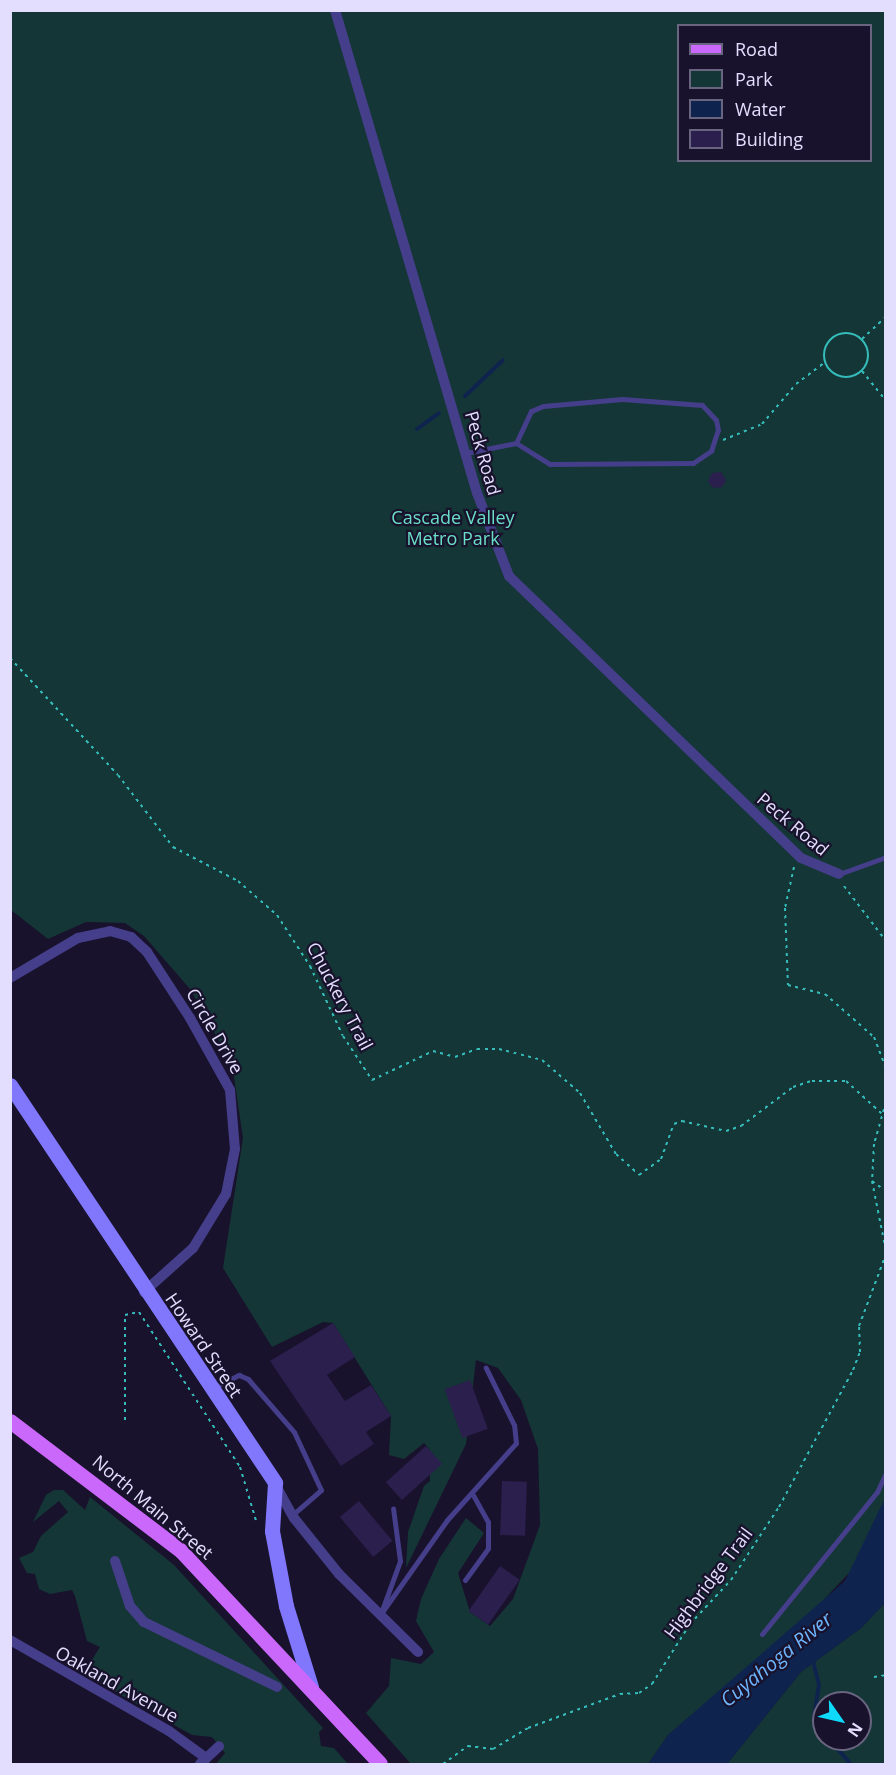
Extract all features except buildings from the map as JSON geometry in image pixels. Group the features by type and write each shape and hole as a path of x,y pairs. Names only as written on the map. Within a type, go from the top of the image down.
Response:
{"main road":[{"name":"Howard Street","path":"10,1085 144,1292 275,1484"},
{"name":"North Main Street","path":"11,1423 181,1551 311,1687 380,1764"},
{"path":"275,1484 272,1532 287,1610 311,1687"}],"street":[{"name":"Peck Road","path":"335,10 493,543 515,585 801,858 839,874"},
{"name":"Circle Drive","path":"10,978 78,938 110,931 131,937 147,952 190,1018 230,1090 236,1149 226,1194 193,1248 144,1292"},
{"name":"Howard Street","path":"275,1484 292,1515 379,1617 418,1652"},
{"path":"115,1561 130,1606 144,1622 277,1686"},
{"name":"Oakland Avenue","path":"10,1641 169,1731 203,1761"},
{"path":"203,1761 219,1746"}],"lane":[{"path":"466,453 516,443 550,464 684,463 701,460 717,440 716,420 702,405 651,398 543,405 531,411 516,443"},
{"path":"839,874 885,857"},
{"path":"379,1617 447,1520 473,1495 516,1443 517,1436 486,1368"},
{"path":"211,1390 239,1375 248,1379 294,1432 321,1490 292,1515"},
{"path":"762,1634 877,1492 885,1473"},
{"path":"465,1580 488,1548 488,1522 473,1495"},
{"path":"379,1617 400,1561 393,1508"}],"path":[{"path":"861,339 885,317"},
{"path":"850,333 861,339 868,352 862,371 844,378 832,373 825,362 827,343 837,335 850,333"},
{"path":"717,440 730,440 762,424 796,384 825,362"},
{"path":"862,371 885,401"},
{"name":"Chuckery Trail","path":"10,658 124,782 173,847 238,881 277,915 310,966 343,1036 372,1080 433,1051 455,1057 477,1049 499,1049 542,1060 580,1093 616,1154 639,1175 661,1160 674,1124 682,1121 726,1131 741,1126 793,1087 812,1081 846,1081 882,1114"},
{"path":"801,858 793,869 786,896 788,985 825,994 874,1037 885,1068"},
{"path":"839,874 885,941"},
{"path":"882,1114 885,1102"},
{"name":"Highbridge Trail","path":"443,1764 468,1746 493,1749 528,1728 620,1694 639,1693 652,1684 690,1624 731,1580 779,1507 853,1370 860,1352 859,1326 885,1253 872,1181 882,1114"},
{"path":"872,1181 885,1191"},
{"path":"125,1420 125,1315 139,1312 240,1467 259,1531"},
{"path":"874,1677 885,1675"}],"green space":[{"name":"Cascade Valley Metro Park","path":"10,11 885,11 885,1535 812,1612 668,1735 648,1764 411,1764 366,1713 389,1686 391,1658 421,1664 434,1652 416,1621 421,1599 439,1559 466,1518 484,1533 458,1573 470,1612 490,1626 513,1599 540,1525 538,1449 521,1400 498,1368 476,1360 466,1444 406,1568 408,1532 424,1486 430,1481 430,1450 424,1443 404,1459 389,1455 391,1416 333,1323 323,1322 272,1347 223,1268 243,1138 232,1064 190,989 144,936 125,923 86,922 48,939 11,910"},
{"path":"54,1490 63,1490 85,1510 90,1497 174,1565 323,1728 319,1732 321,1746 334,1748 348,1764 216,1764 225,1753 212,1737 192,1735 87,1676 85,1671 100,1647 87,1641 72,1590 50,1594 39,1589 35,1574 27,1573 19,1558 33,1552 41,1536 68,1512 59,1501 33,1522 46,1495"},
{"path":"885,1603 885,1764 727,1764 801,1672 861,1628"}],"water":[{"name":"Cuyahoga River","path":"885,1498 885,1603 861,1628 801,1672 727,1764 648,1764 668,1735 845,1581"}],"waterway":[{"path":"465,396 503,360"},
{"path":"417,429 439,413"},
{"path":"813,1661 819,1685 818,1691"},
{"path":"840,1751 851,1764"}]}
